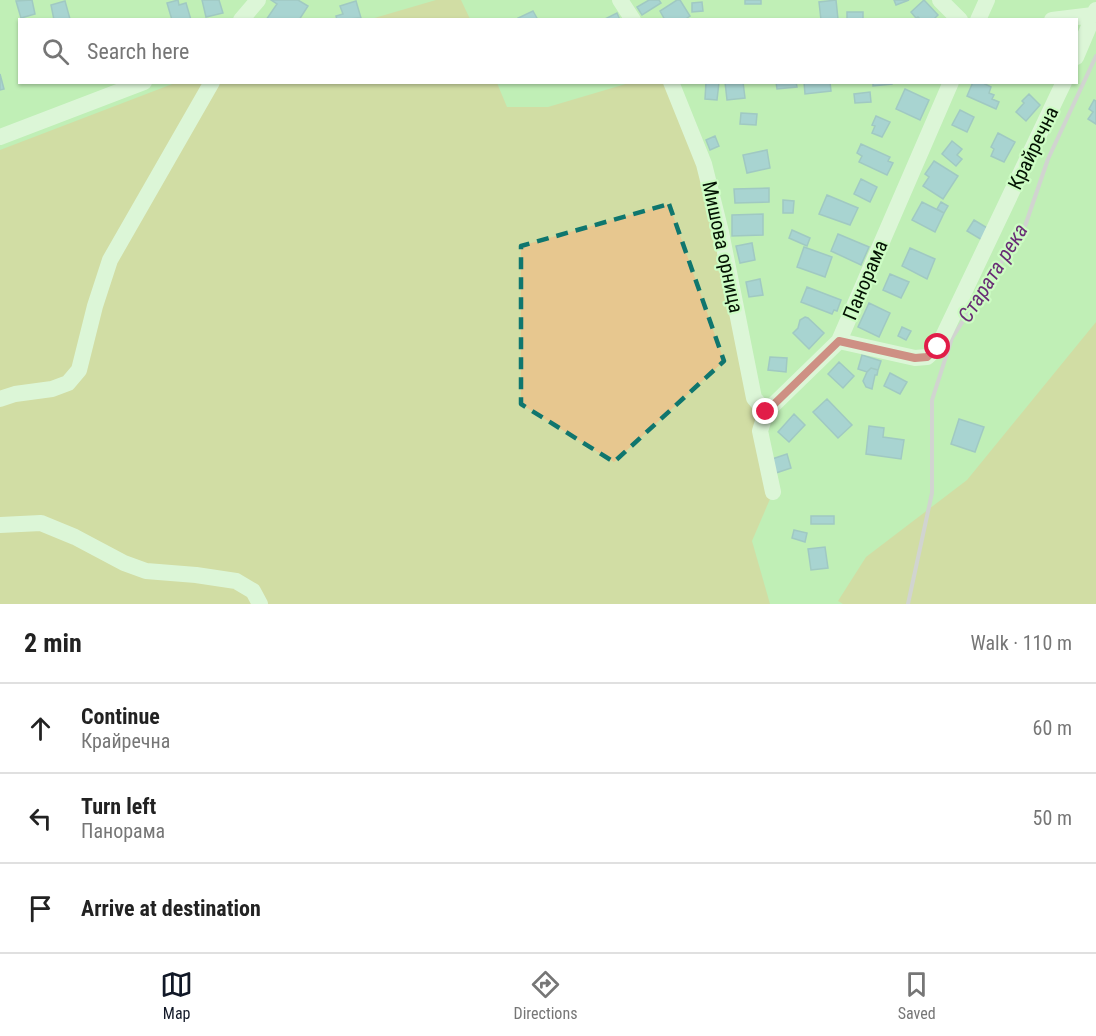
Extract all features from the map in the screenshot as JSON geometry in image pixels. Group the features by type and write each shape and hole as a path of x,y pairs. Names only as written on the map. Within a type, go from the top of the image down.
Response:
{"street":[{"path":"243,18 258,0"},
{"path":"620,0 632,18"},
{"path":"940,0 958,18"},
{"path":"979,18 987,0"},
{"path":"1062,18 1094,12"},
{"path":"1078,54 1094,12"},
{"path":"0,137 139,84"},
{"path":"0,399 15,394 52,389 68,383 79,370 95,306 110,260 211,84"},
{"name":"Мишова орница","path":"672,84 704,164 721,232 754,398 766,412"},
{"name":"Панорама","path":"766,412 839,341 950,84"},
{"name":"Крайречна","path":"839,341 915,358 927,357 938,347 1063,84"},
{"path":"766,412 760,431 772,492"},
{"path":"0,525 41,523 75,537 124,563 146,571 236,580 253,591 260,604"}],"highlighted area":[{"path":"669,204 724,361 614,462 521,404 521,246"}],"shaded area":[{"path":"436,0 461,0 470,18 374,18"},
{"path":"172,84 497,84 507,107 548,107 626,84 671,84 721,232 773,492 752,541 770,604 0,604 0,150"},
{"path":"1096,322 1096,604 843,604 838,601 866,557 967,480"}],"building":[{"path":"32,0 35,14 21,18 16,1"},
{"path":"178,0 179,5 186,3 190,18 171,18 167,3"},
{"path":"202,0 219,0 223,13 206,17"},
{"path":"271,0 298,0 308,6 300,18 267,18 277,4"},
{"path":"649,0 659,0 661,3 642,15 637,7"},
{"path":"680,0 690,16 664,18 660,11"},
{"path":"745,0 761,0 761,4 745,4"},
{"path":"836,0 838,18 821,18 819,2"},
{"path":"894,0 909,0 896,5"},
{"path":"924,0 938,15 935,18 916,18 911,12"},
{"path":"65,1 70,18 54,18 51,5"},
{"path":"356,1 361,18 336,18 336,16 343,14 340,6"},
{"path":"702,2 703,11 692,12 692,3"},
{"path":"533,11 537,18 518,18"},
{"path":"847,12 863,12 863,18 847,18"},
{"path":"617,13 619,18 607,18"},
{"path":"0,74 4,89 0,90"},
{"path":"706,84 719,84 717,100 705,99"},
{"path":"725,84 743,84 745,98 727,100"},
{"path":"776,84 796,84 797,87 777,89"},
{"path":"804,84 830,84 831,91 805,94"},
{"path":"972,84 985,84 991,87 989,93 994,95 992,99 999,102 996,109 967,96"},
{"path":"905,89 929,100 920,120 896,109"},
{"path":"870,92 871,102 855,103 854,94"},
{"path":"1029,94 1040,105 1026,121 1016,112"},
{"path":"1094,100 1096,101 1096,124 1088,119 1093,112 1089,109"},
{"path":"960,110 974,117 967,132 952,125"},
{"path":"741,113 757,114 756,125 740,124"},
{"path":"876,116 890,122 882,137 872,133 875,126 872,125"},
{"path":"998,133 1015,142 1004,162 991,156 994,149 991,147"},
{"path":"715,136 719,146 710,150 706,140"},
{"path":"952,141 962,149 957,155 962,159 956,166 942,154"},
{"path":"861,144 890,157 888,161 893,163 887,175 859,162 862,156 857,153"},
{"path":"767,150 770,168 747,173 743,155"},
{"path":"934,161 958,176 943,199 923,186 929,177 925,174"},
{"path":"861,179 877,187 870,202 854,194"},
{"path":"769,188 769,202 735,203 734,189"},
{"path":"827,195 858,208 850,225 819,214"},
{"path":"783,200 794,201 793,213 783,213"},
{"path":"922,202 944,213 935,232 912,220"},
{"path":"941,202 948,206 944,213 937,209"},
{"path":"763,214 763,235 732,236 732,215"},
{"path":"974,220 989,229 982,240 967,231"},
{"path":"792,230 810,238 807,246 789,238"},
{"path":"838,234 869,247 861,265 831,251"},
{"path":"752,243 755,260 740,263 736,246"},
{"path":"804,247 832,257 825,277 797,267"},
{"path":"910,248 935,259 927,279 902,266"},
{"path":"890,274 909,282 901,298 883,290"},
{"path":"760,279 763,295 749,297 746,282"},
{"path":"807,287 841,300 837,311 834,310 832,314 801,302"},
{"path":"869,303 890,313 879,337 858,327"},
{"path":"805,317 824,333 809,349 793,333 798,328 800,320"},
{"path":"902,327 911,331 906,340 898,336"},
{"path":"862,355 881,361 878,370 871,368 867,372 858,369"},
{"path":"770,357 787,358 786,372 768,370"},
{"path":"839,362 854,376 843,388 828,374"},
{"path":"871,368 878,370 872,389 866,387 863,381"},
{"path":"890,373 907,382 900,394 884,386"},
{"path":"827,399 852,425 838,438 813,412"},
{"path":"794,414 805,425 789,442 778,432"},
{"path":"959,419 984,427 975,452 951,444"},
{"path":"869,426 884,428 883,437 904,440 901,459 866,454"},
{"path":"787,454 791,468 776,473 772,459"},
{"path":"811,516 834,516 834,524 811,524"},
{"path":"794,530 807,533 805,542 792,538"},
{"path":"825,547 828,568 811,570 808,549"}],"waterway":[{"name":"Старата река","path":"908,604 932,493 932,400 952,338 1025,226 1048,159 1096,56"}],"route":[{"path":"766,412 839,341 915,358 927,357 938,347"}]}
